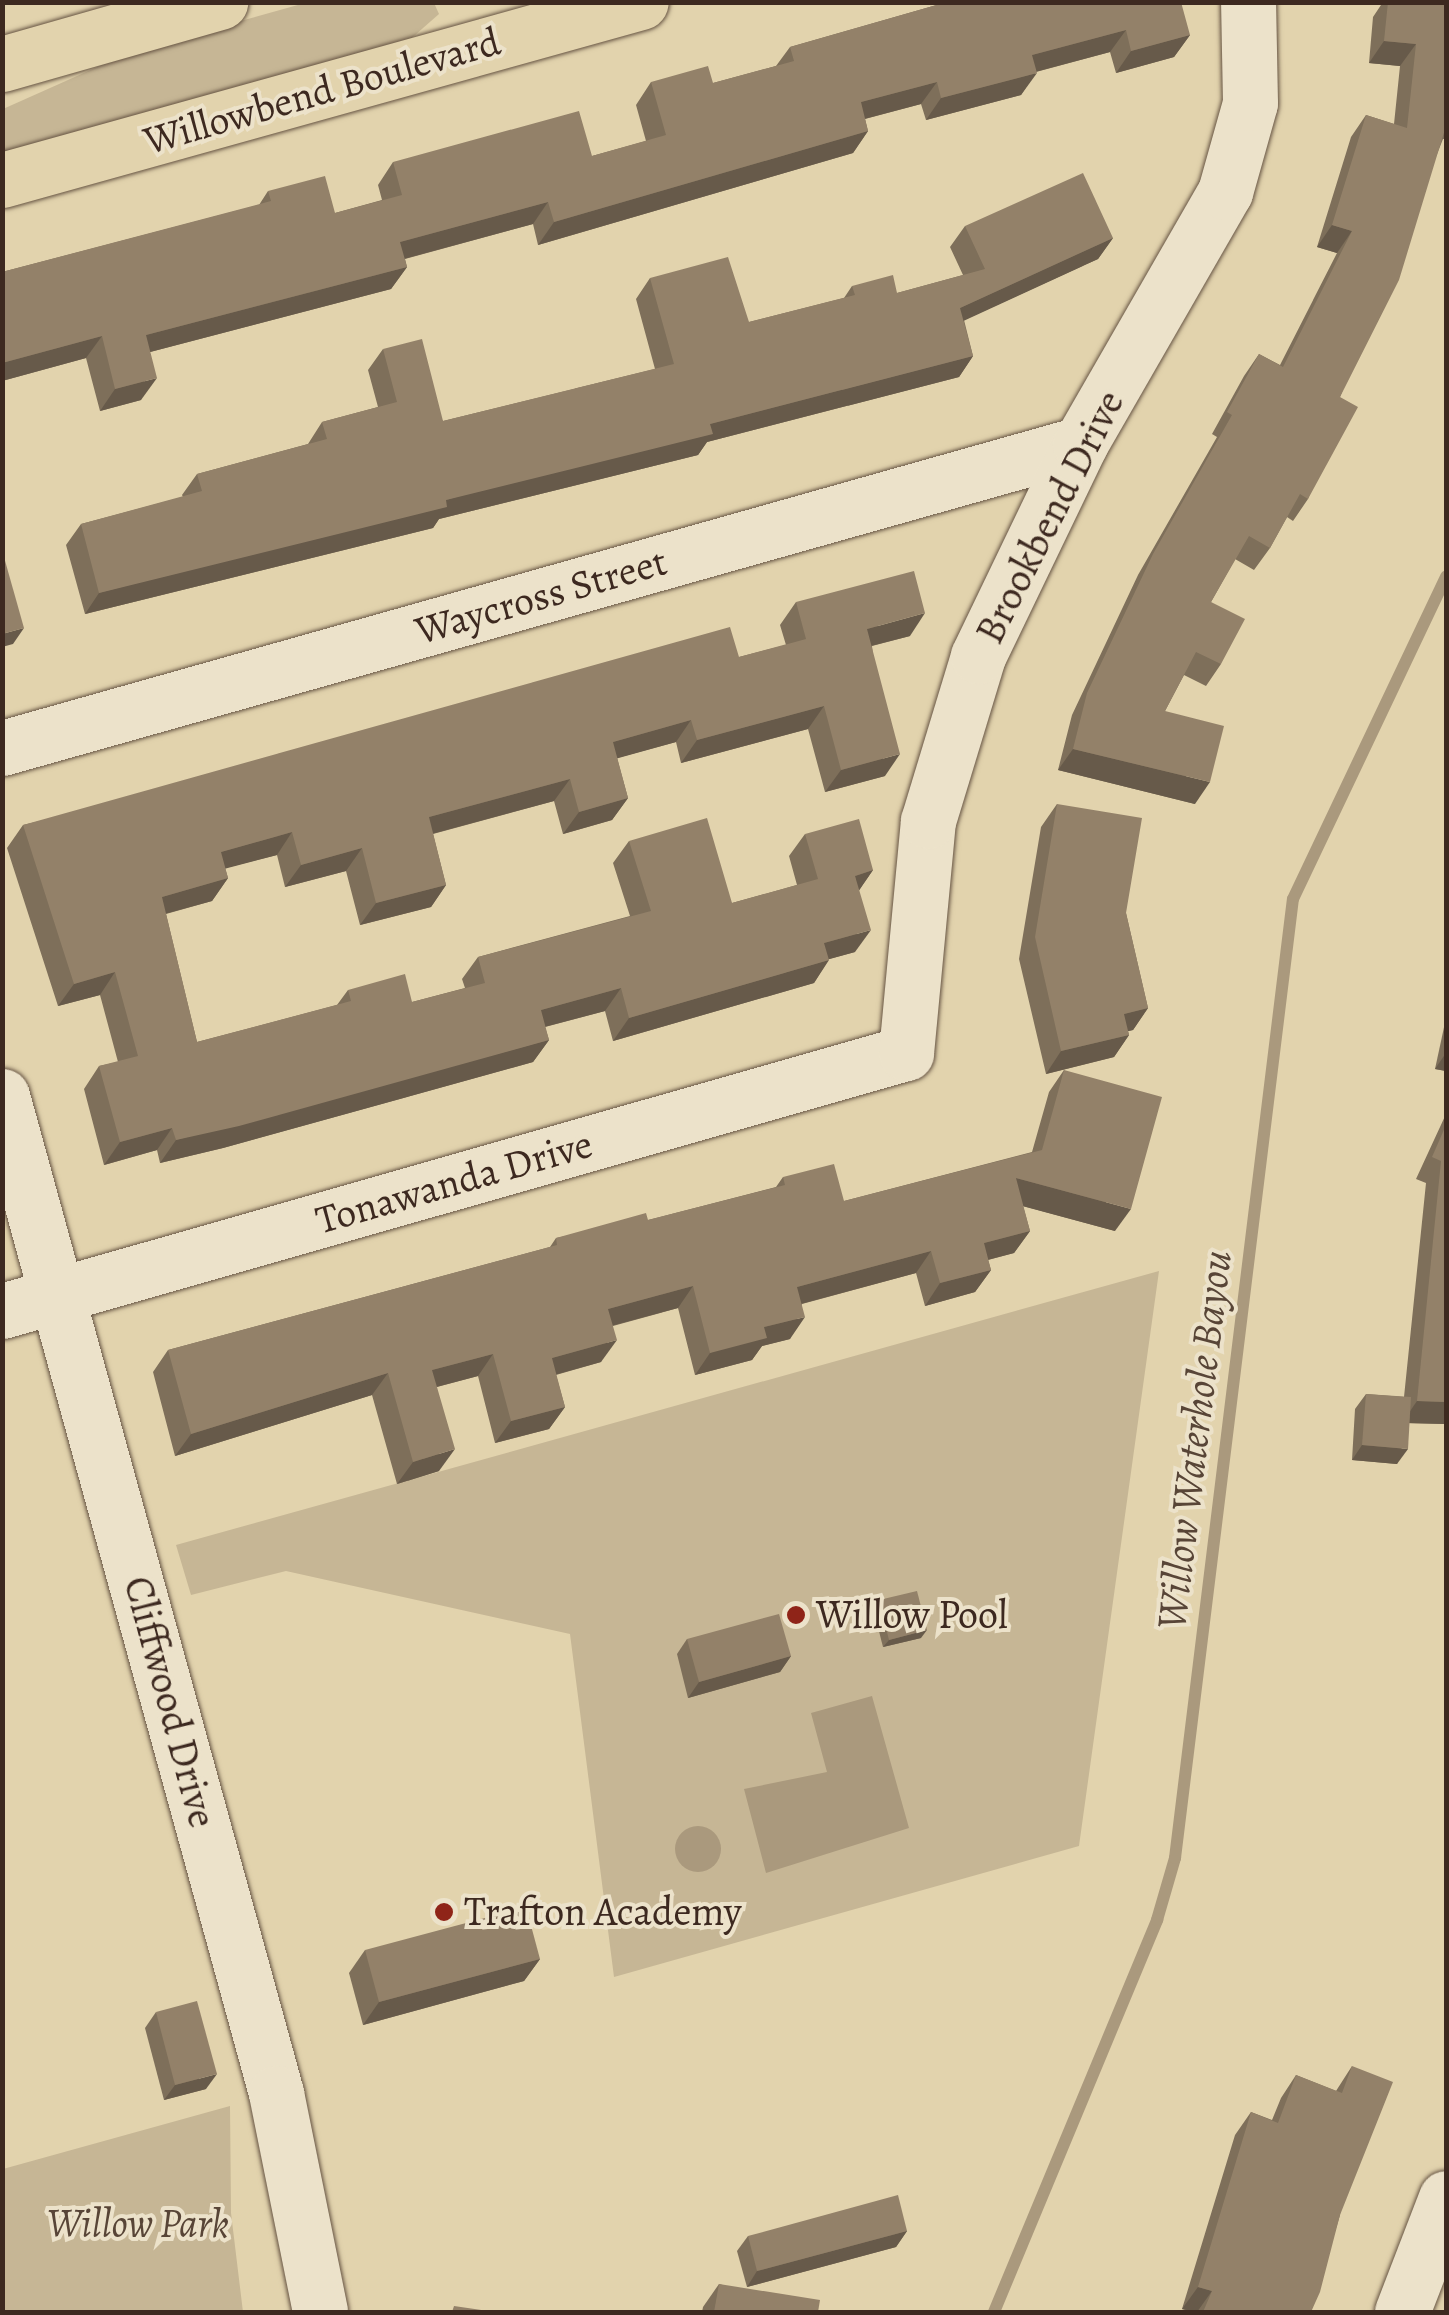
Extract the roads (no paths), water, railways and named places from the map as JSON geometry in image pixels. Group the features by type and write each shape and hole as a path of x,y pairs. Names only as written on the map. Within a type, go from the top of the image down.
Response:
{"main road":[{"path":"2,64 220,2"},
{"name":"Willowbend Boulevard","path":"2,180 493,22 641,2"},
{"path":"2,83 96,37"}],"street":[{"name":"Brookbend Drive","path":"906,1053 928,821 978,656 1080,444 1225,192 1250,102 1248,2"},
{"name":"Waycross Street","path":"2,748 1080,444"},
{"name":"Tonawanda Drive","path":"2,1311 906,1053"},
{"name":"Cliffwood Drive","path":"2,1096 276,2093 320,2312"},
{"path":"1402,2312 1444,2216"}],"waterway":[{"name":"Willow Waterhole Bayou","path":"994,2312 1157,1920 1175,1858 1293,899 1446,577"}],"place":[{"name":"Willow Pool","path":"796,1615"},
{"name":"Trafton Academy","path":"444,1912"}],"park label":[{"name":"Willow Park","path":"138,2224"}]}
